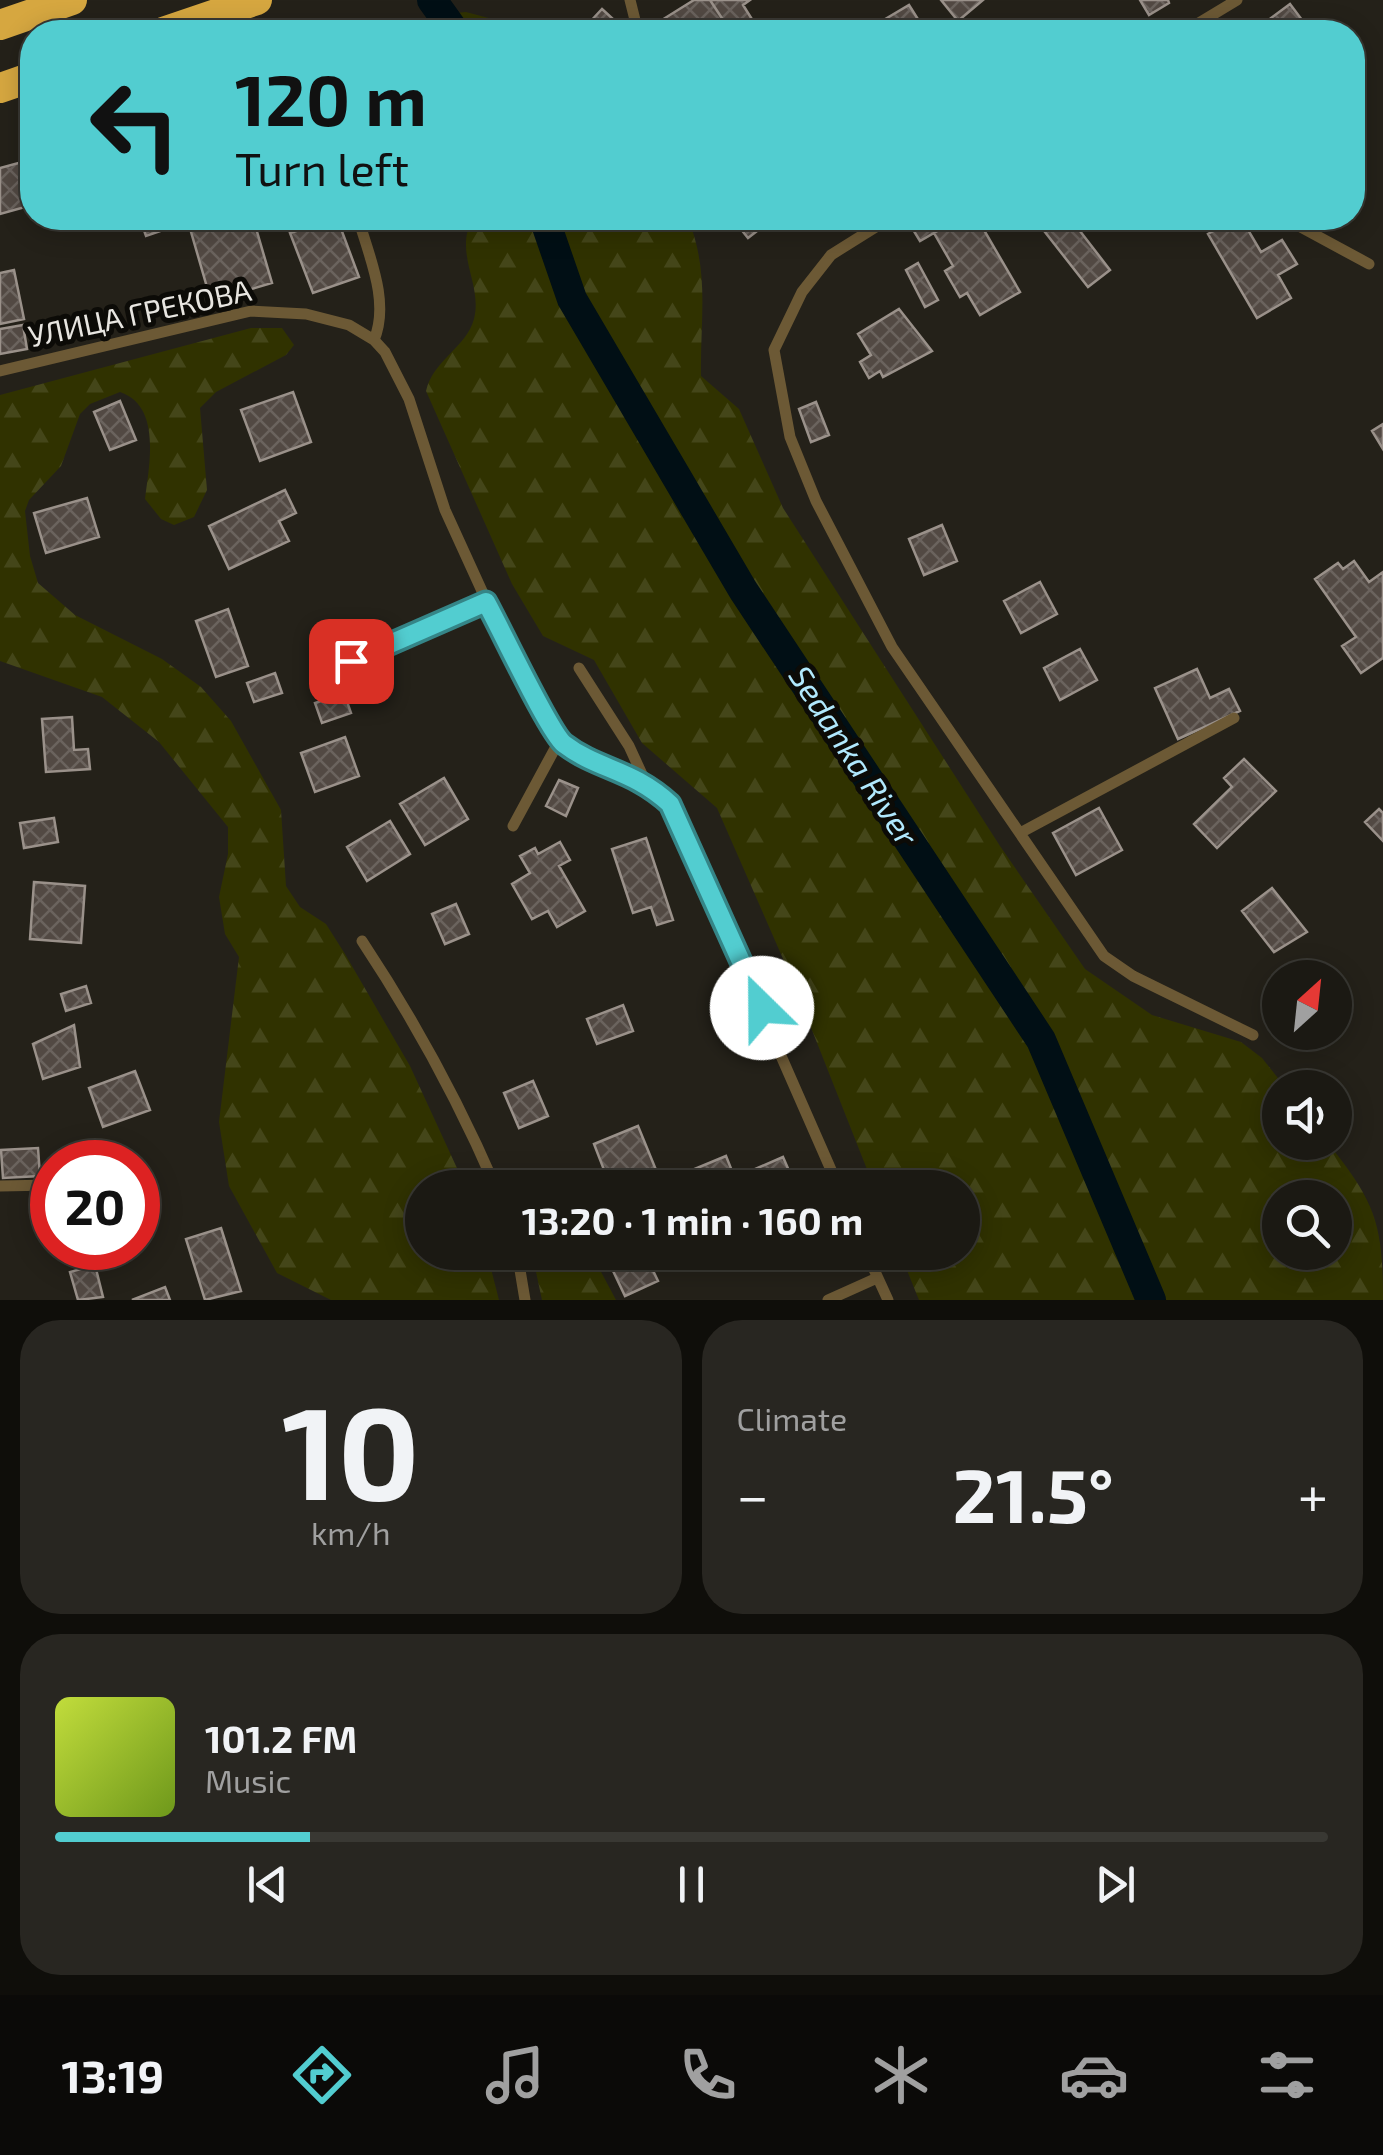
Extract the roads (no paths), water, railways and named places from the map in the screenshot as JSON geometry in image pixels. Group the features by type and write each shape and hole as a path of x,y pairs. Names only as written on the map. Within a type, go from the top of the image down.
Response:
{"highway":[{"path":"0,25 72,0"},
{"path":"198,20 257,0"}],"lane":[{"path":"1204,20 1237,0"},
{"path":"361,230 381,322 374,340 385,352 409,399 445,510 486,602 559,741 585,758 646,782"},
{"path":"871,230 830,255 802,292 774,350 778,391 816,501 892,646 1104,956 1134,976 1253,1035"},
{"path":"1306,230 1369,264"},
{"name":"УЛИЦА ГРЕКОВА","path":"0,371 250,311 306,314 348,324 374,340"},
{"path":"318,674 486,602"},
{"path":"579,668 646,782 670,804 831,1170"},
{"path":"1020,833 1234,718"},
{"path":"513,826 559,741"},
{"path":"362,941 418,1025 488,1170"},
{"path":"0,1186 30,1185"},
{"path":"519,1270 525,1300"},
{"path":"874,1270 888,1300"},
{"path":"828,1300 878,1278"}],"waterway":[{"name":"Sedanka River","path":"432,0 446,20"},
{"name":"Sedanka River","path":"548,230 572,299 743,590 1041,1040 1151,1300"}]}
